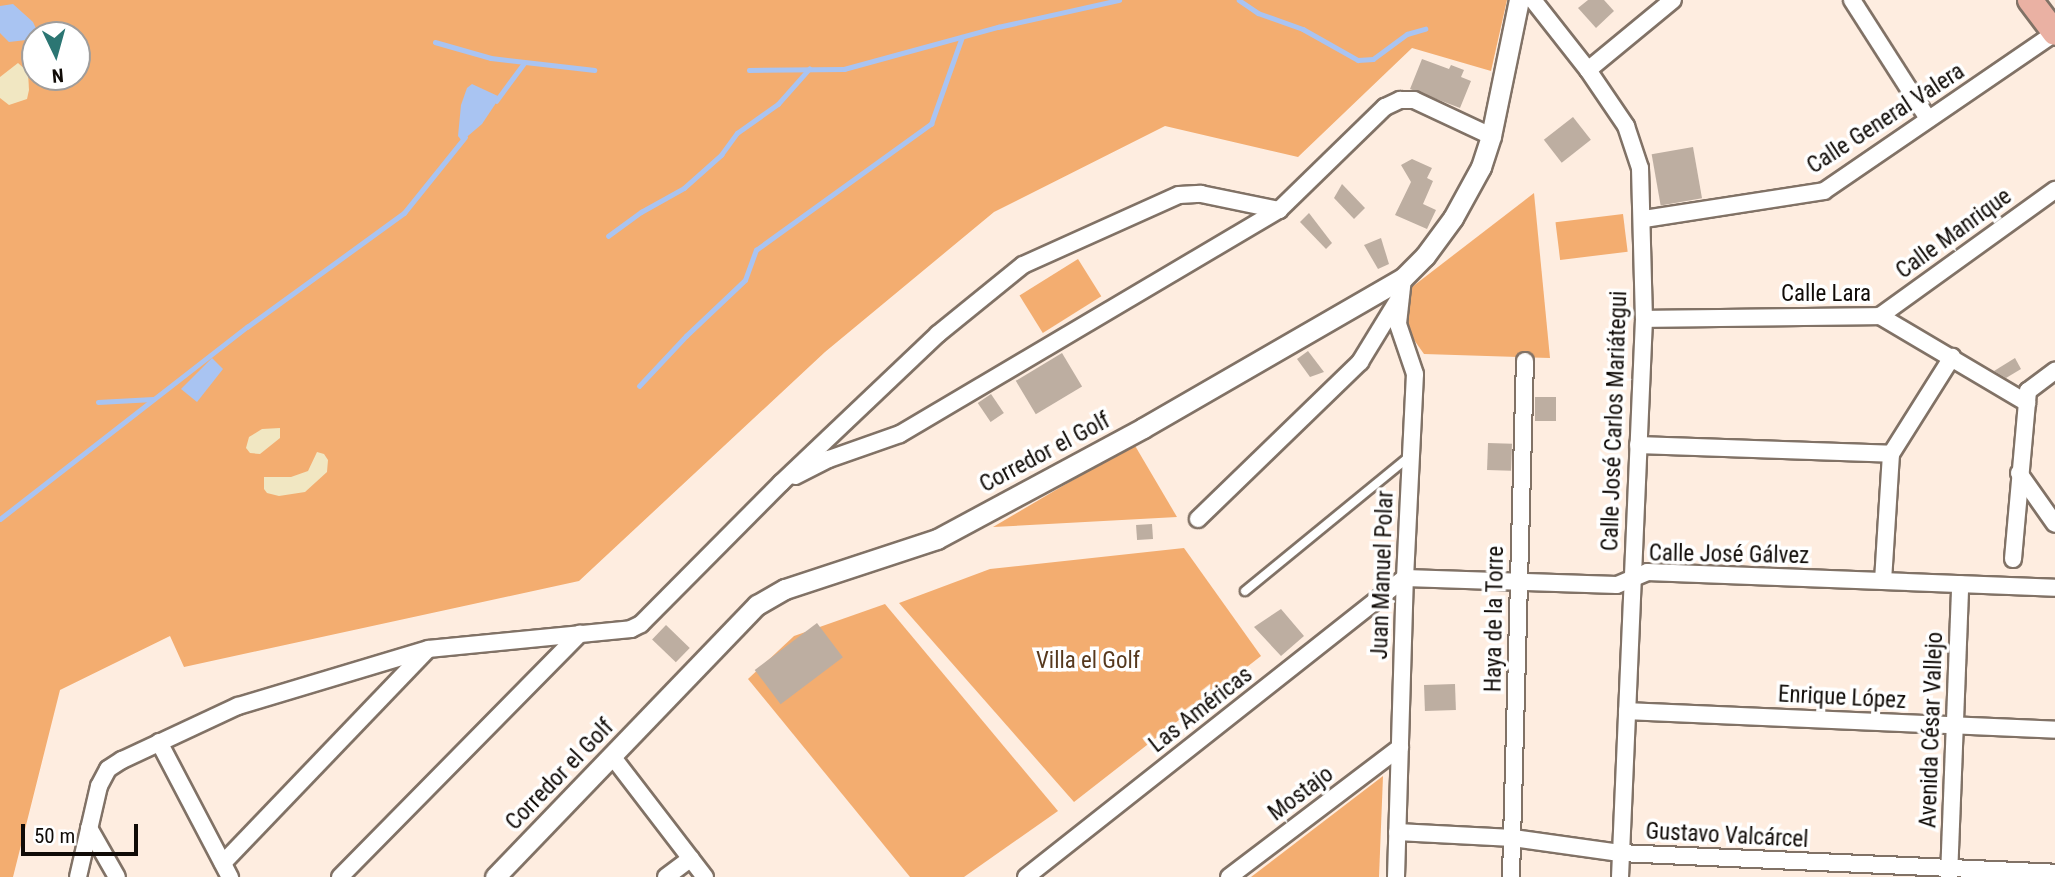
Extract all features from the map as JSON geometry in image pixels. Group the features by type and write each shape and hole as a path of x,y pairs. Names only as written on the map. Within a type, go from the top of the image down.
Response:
{"main road":[{"path":"2030,0 2055,33"}],"street":[{"name":"Corredor el Golf","path":"495,877 757,605 785,589 937,539 1402,287 1453,218 1481,167 1491,136 1519,0"},
{"name":"Calle José Carlos Mariátegui","path":"1533,0 1588,70 1626,126 1640,168 1644,219 1644,319 1620,877"},
{"path":"1588,70 1673,0"},
{"path":"1852,0 1928,120"},
{"name":"Calle General Valera","path":"1644,219 1824,191 2055,33"},
{"path":"781,483 829,459 900,434 1279,210 1385,107 1400,100 1414,100 1491,136"},
{"name":"Calle Manrique","path":"1880,316 2055,190"},
{"path":"78,877 99,786 108,769 238,706 428,649 631,629 641,624 781,483 937,334 1023,265 1179,195 1201,194 1279,210"},
{"path":"1198,519 1360,362 1402,287"},
{"name":"Juan Manuel Polar","path":"1396,877 1405,578 1415,374 1398,324 1402,287"},
{"name":"Calle Lara","path":"1644,319 1880,316 2026,403"},
{"path":"1883,581 1891,454 1952,357"},
{"name":"Haya de la Torre","path":"1511,877 1525,361"},
{"path":"2012,559 2028,391 2055,371"},
{"path":"1638,446 1891,454"},
{"path":"2019,473 2052,515"},
{"name":"Calle José Gálvez","path":"1405,578 1617,585 1647,572 2055,588"},
{"name":"Las Américas","path":"1027,877 1405,578"},
{"name":"Avenida César Vallejo","path":"1949,873 1960,584"},
{"path":"340,877 580,634"},
{"path":"159,742 227,870 428,649"},
{"name":"Enrique López","path":"1627,711 2055,730"},
{"name":"Mostajo","path":"1229,877 1400,747"},
{"path":"612,756 705,877"},
{"path":"89,828 117,877"},
{"name":"Gustavo Valcárcel","path":"1397,832 1513,838 1620,853 1949,873 2055,873"},
{"path":"666,877 691,858"}],"lane":[{"path":"1245,591 1411,455"}],"green space":[{"path":"0,0 1507,0 1491,71 1412,48 1298,157 1165,126 994,212 825,352 579,581 184,667 170,636 60,690 13,877 0,877"},
{"path":"1534,193 1550,358 1424,354 1407,330 1406,311 1412,287"},
{"path":"1623,214 1628,252 1560,260 1556,222"},
{"path":"1078,259 1101,296 1043,333 1019,296"},
{"path":"1134,444 1177,517 993,527"},
{"name":"Villa el Golf","path":"1184,548 1261,656 1074,802 899,603 990,569"},
{"path":"885,604 1058,811 964,877 910,877 748,679 794,636"},
{"path":"1383,776 1379,877 1251,877"}],"sand":[{"path":"18,63 21,66 21,91 29,91 27,99 9,105 0,98 0,77"},
{"path":"280,428 280,438 260,454 250,453 246,448 249,437 262,429"},
{"path":"317,452 324,454 328,460 327,472 305,492 279,496 267,493 264,489 264,477 291,477 308,471"}],"water":[{"path":"13,4 32,21 21,21 21,41 9,42 0,33 0,6"},
{"path":"472,84 500,97 482,124 462,141 458,136 461,105 467,88"},
{"path":"212,358 223,369 197,402 181,389"}],"building":[{"path":"1588,0 1604,0 1614,11 1596,28 1578,8"},
{"path":"1422,59 1449,69 1451,65 1464,70 1461,77 1471,81 1460,108 1410,89"},
{"path":"1573,117 1591,140 1562,163 1544,140"},
{"path":"1693,147 1702,198 1661,206 1652,154"},
{"path":"1412,159 1432,168 1427,178 1433,181 1423,204 1436,210 1427,229 1395,215 1411,182 1401,165"},
{"path":"1342,184 1365,208 1354,219 1334,198"},
{"path":"1309,213 1332,243 1326,249 1300,222"},
{"path":"1381,238 1389,264 1378,269 1364,245"},
{"path":"1308,351 1324,372 1310,377 1297,359"},
{"path":"1062,353 1082,386 1036,414 1016,381"},
{"path":"2015,358 2021,369 2006,378 1994,371"},
{"path":"991,394 1004,413 991,422 978,403"},
{"path":"1535,397 1556,397 1556,421 1535,421"},
{"path":"1488,443 1512,444 1511,471 1487,470"},
{"path":"1152,524 1153,539 1137,540 1136,525"},
{"path":"1281,609 1304,636 1281,656 1254,627"},
{"path":"817,623 843,657 781,704 755,670"},
{"path":"666,625 690,648 676,662 652,639"},
{"path":"1455,684 1456,710 1425,711 1424,685"}],"waterway":[{"path":"749,70 844,69 998,27 1119,0"},
{"path":"1239,0 1258,13 1303,29 1358,60 1373,59 1407,34 1425,29"},
{"path":"639,386 686,336 745,280 756,250 931,124 962,37"},
{"path":"435,42 491,58 594,70"},
{"path":"496,101 524,63"},
{"path":"608,236 641,212 684,188 721,155 737,133 778,104 809,69"},
{"path":"0,519 247,327 404,213 465,137"},
{"path":"98,402 153,399"}]}
